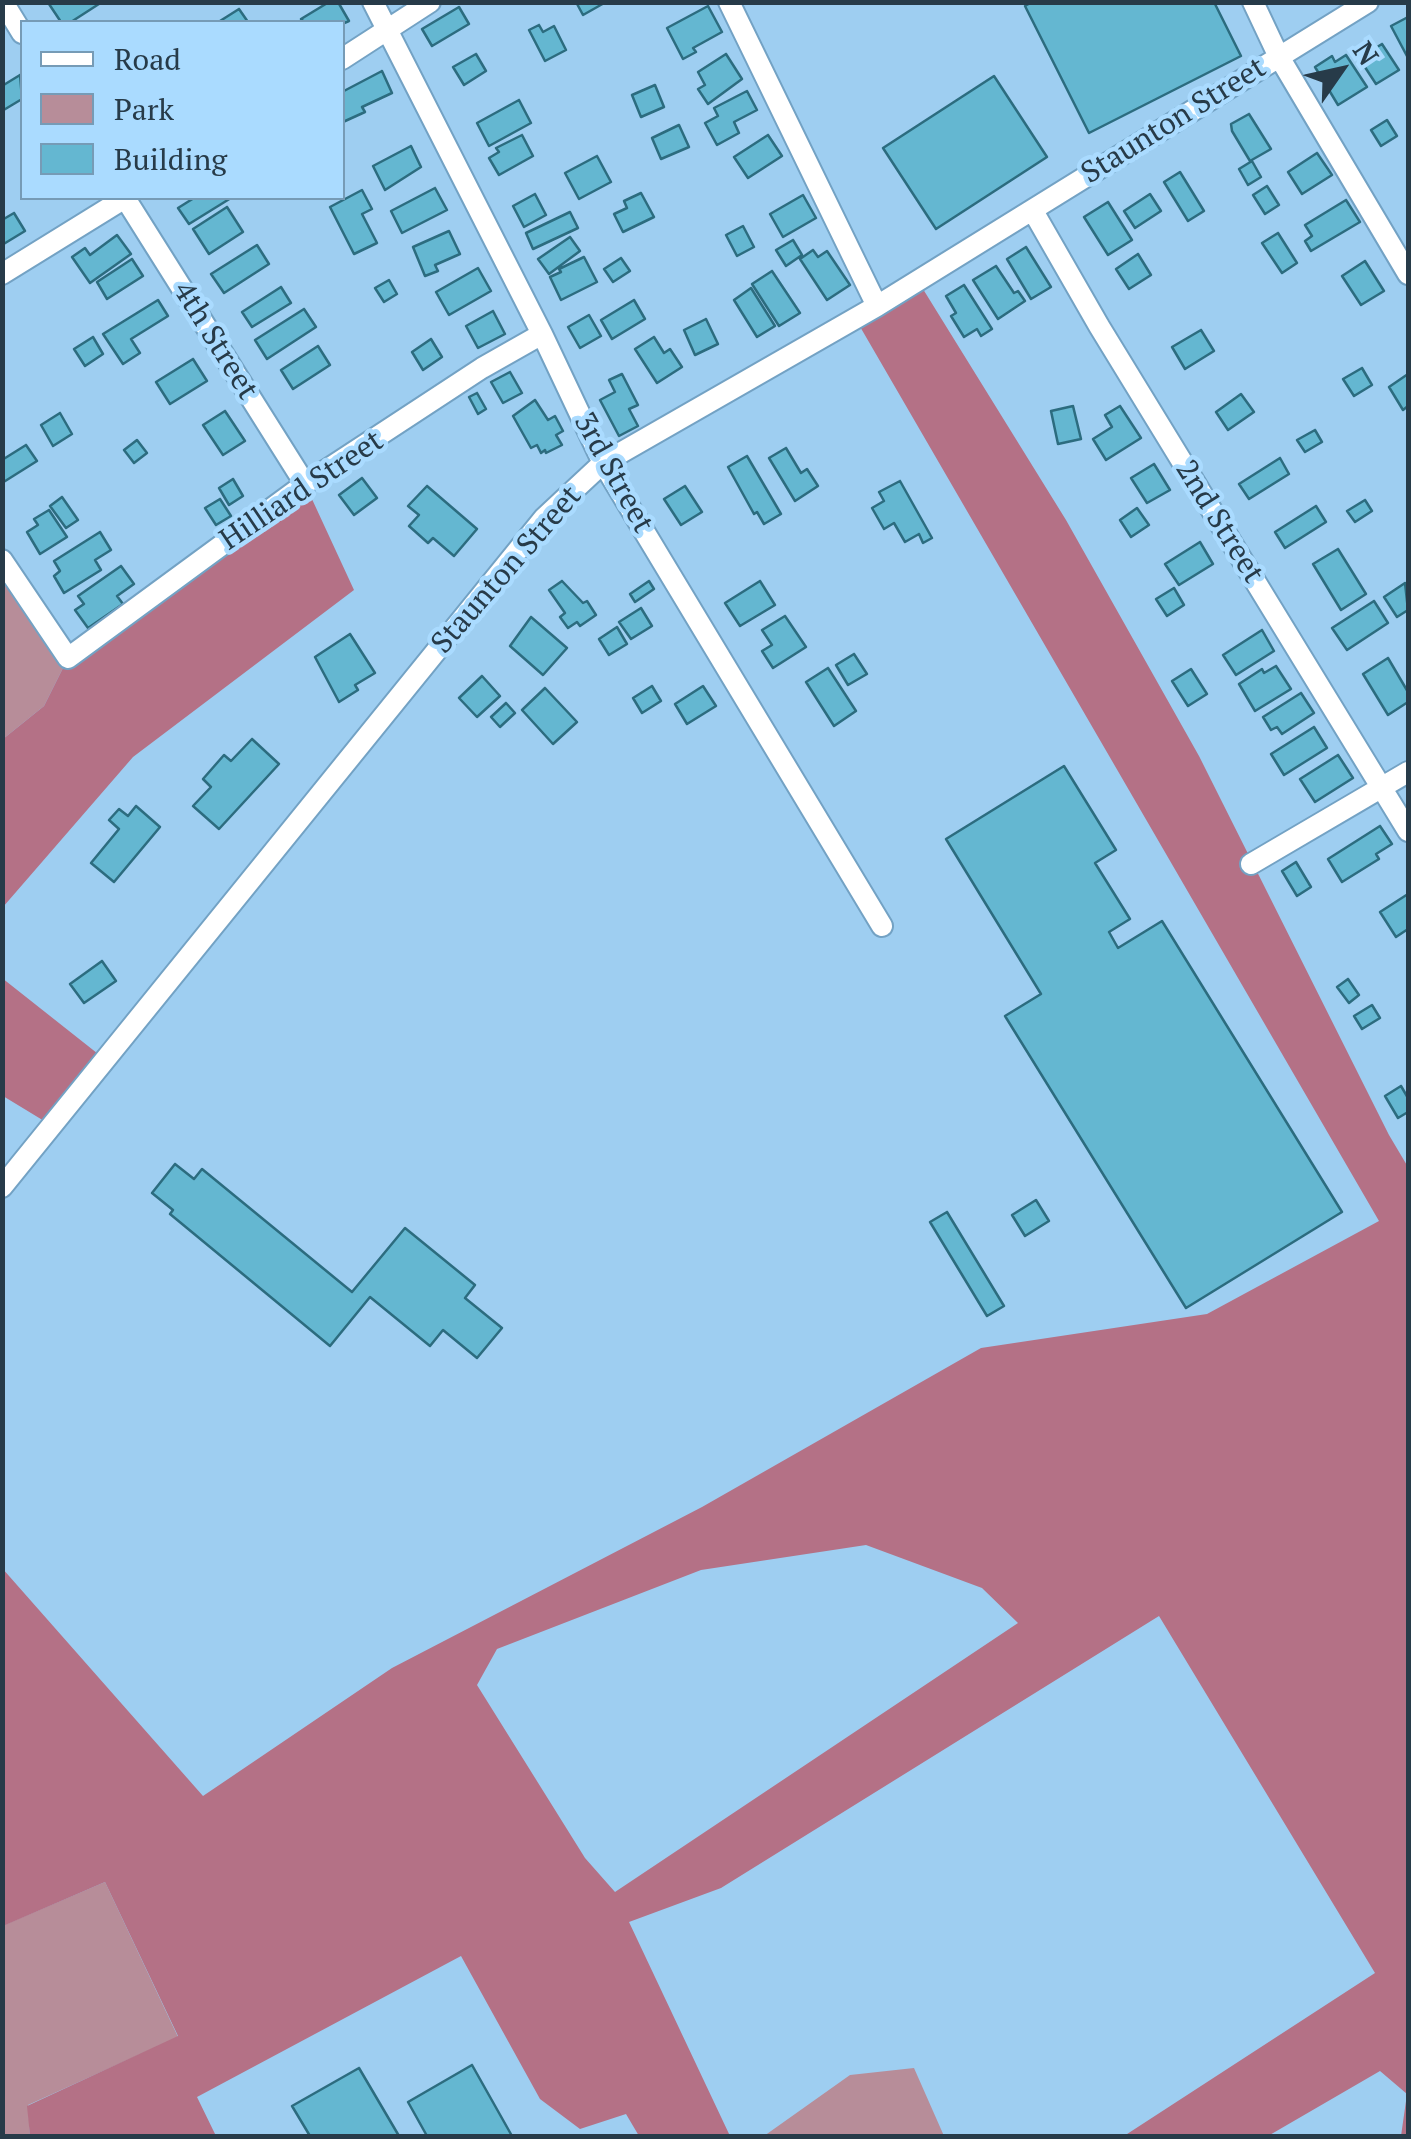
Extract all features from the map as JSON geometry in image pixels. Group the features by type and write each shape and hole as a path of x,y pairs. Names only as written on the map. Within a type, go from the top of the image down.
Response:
{"street":[{"path":"3,2 20,30"},
{"name":"3rd Street","path":"373,2 542,334 603,463 882,926"},
{"path":"345,56 430,2"},
{"path":"729,2 877,306"},
{"path":"1253,2 1278,55 1408,274"},
{"name":"Staunton Street","path":"2,1187 544,518 603,463 877,306 1368,2"},
{"path":"2,274 122,200"},
{"name":"4th Street","path":"126,200 305,484"},
{"name":"2nd Street","path":"1033,211 1408,832"},
{"name":"Hilliard Street","path":"2,560 68,658 305,484 482,368 542,334"},
{"path":"1251,864 1408,772"}],"green space":[{"path":"2,560 68,658 44,706 3,739"},
{"path":"105,1882 178,2037 28,2105 30,2136 3,2136 2,1926"},
{"path":"914,2068 944,2136 764,2136 850,2075"}],"shaded area":[{"path":"918,281 1066,520 1199,756 1408,1167 1408,2136 1401,2136 1407,2094 1380,2071 1268,2136 1124,2136 1375,1973 1159,1616 721,1888 629,1922 730,2136 639,2136 626,2114 580,2129 540,2099 461,1956 197,2097 216,2136 30,2136 27,2106 178,2036 105,1882 3,1926 2,1568 203,1796 392,1668 702,1507 981,1348 1207,1314 1379,1221 855,318","holes":["866,1545 982,1588 1018,1623 615,1892 585,1858 477,1685 497,1649 701,1570"]},
{"path":"305,484 354,590 133,757 3,907 3,739 44,706 68,658"},
{"path":"2,978 107,1061 54,1127 3,1096"}],"building":[{"path":"102,2 74,20 60,20 49,4"},
{"path":"329,2 338,2 349,21 345,23 301,19"},
{"path":"576,2 606,2 583,15"},
{"path":"1032,2 1214,2 1241,56 1089,133 1025,6"},
{"path":"708,6 722,32 693,48 696,52 683,59 667,28"},
{"path":"459,7 469,24 432,46 422,29"},
{"path":"239,9 247,20 222,20"},
{"path":"1408,17 1408,58 1391,26"},
{"path":"539,25 543,32 554,26 566,50 545,61 529,30"},
{"path":"1382,44 1399,70 1376,84 1359,58"},
{"path":"476,54 486,71 464,85 453,67"},
{"path":"726,54 742,79 708,104 698,89 705,85 698,72"},
{"path":"1346,55 1367,87 1338,105 1315,67 1332,56 1335,62"},
{"path":"382,71 392,93 362,107 365,112 345,121 345,90"},
{"path":"20,75 20,100 2,111 2,86"},
{"path":"994,76 1047,157 936,229 883,148"},
{"path":"655,85 664,107 641,117 632,95"},
{"path":"747,91 757,110 734,122 739,133 717,145 705,123 718,116 714,108"},
{"path":"519,100 531,123 489,146 477,123"},
{"path":"1249,114 1271,149 1250,161 1231,124"},
{"path":"1387,120 1397,136 1381,146 1371,130"},
{"path":"679,125 689,147 661,159 652,138"},
{"path":"522,135 533,156 499,175 489,158 499,152 496,148"},
{"path":"768,135 782,156 748,178 734,157"},
{"path":"411,146 421,167 385,190 373,166"},
{"path":"1317,153 1332,175 1302,194 1288,172"},
{"path":"597,156 611,182 579,199 565,173"},
{"path":"1252,161 1261,177 1248,185 1239,169"},
{"path":"1180,172 1204,211 1188,221 1164,182"},
{"path":"1267,186 1279,205 1265,214 1253,195"},
{"path":"435,188 447,210 402,233 391,211"},
{"path":"362,190 372,209 362,214 377,243 354,254 330,207"},
{"path":"641,193 654,217 623,232 614,214 627,208 624,201"},
{"path":"535,194 546,215 524,227 513,206"},
{"path":"1150,194 1161,211 1135,228 1124,211"},
{"path":"803,195 816,218 783,237 770,214"},
{"path":"191,200 228,200 189,224 178,208"},
{"path":"1346,200 1360,222 1311,251 1305,241 1312,236 1305,225"},
{"path":"1108,202 1132,240 1108,255 1084,217"},
{"path":"227,207 243,232 209,254 193,229"},
{"path":"570,212 578,228 533,249 526,233"},
{"path":"14,213 25,231 2,245 2,220"},
{"path":"743,226 754,247 737,256 726,235"},
{"path":"449,231 460,254 435,265 438,271 425,276 413,247"},
{"path":"1278,233 1297,263 1282,273 1262,243"},
{"path":"117,235 131,254 90,283 72,257 85,248 90,255"},
{"path":"570,237 580,251 549,274 538,259"},
{"path":"793,240 802,255 786,266 776,250"},
{"path":"257,245 269,264 224,293 211,274"},
{"path":"1026,247 1051,287 1031,299 1007,259"},
{"path":"813,250 818,257 827,251 850,285 827,300 800,259"},
{"path":"1138,254 1151,275 1129,289 1116,269"},
{"path":"584,257 597,282 561,300 550,277"},
{"path":"621,258 630,271 613,282 604,269"},
{"path":"132,259 143,276 107,299 97,282"},
{"path":"1365,261 1384,291 1361,305 1342,276"},
{"path":"996,266 1014,293 1018,291 1025,301 998,319 973,280"},
{"path":"478,268 491,291 449,315 436,292"},
{"path":"772,271 800,313 779,326 752,284"},
{"path":"389,280 397,294 384,302 375,288"},
{"path":"964,285 992,329 981,336 977,329 964,337 951,316 956,313 946,296"},
{"path":"281,287 291,303 252,327 242,312"},
{"path":"751,288 775,326 757,337 734,300"},
{"path":"158,300 168,316 131,339 140,353 123,364 103,334"},
{"path":"634,300 645,319 612,339 601,320"},
{"path":"304,309 316,327 267,359 255,340"},
{"path":"493,311 505,334 478,348 466,326"},
{"path":"589,315 601,336 580,348 568,327"},
{"path":"706,319 718,344 695,355 684,330"},
{"path":"1201,330 1214,351 1185,369 1172,347"},
{"path":"93,337 103,354 85,366 74,349"},
{"path":"654,337 664,353 670,349 682,367 657,383 635,349"},
{"path":"431,339 442,357 423,370 412,352"},
{"path":"318,346 330,365 293,389 281,370"},
{"path":"193,359 207,381 170,404 156,382"},
{"path":"1362,368 1372,385 1354,396 1343,379"},
{"path":"510,372 522,393 503,403 491,382"},
{"path":"622,374 638,405 629,409 638,426 619,436 600,400 615,392 609,380"},
{"path":"1408,374 1408,406 1403,410 1389,387"},
{"path":"477,393 486,409 478,414 469,397"},
{"path":"1241,394 1254,412 1228,430 1216,412"},
{"path":"535,400 548,420 555,416 563,431 556,435 562,445 546,453 541,453 537,445 531,448 513,416"},
{"path":"1073,406 1081,439 1058,444 1051,411"},
{"path":"1120,406 1141,438 1106,460 1093,439 1112,427 1105,415"},
{"path":"225,411 245,441 223,455 203,425"},
{"path":"60,413 72,434 53,446 41,425"},
{"path":"1315,430 1322,442 1305,452 1297,440"},
{"path":"137,440 147,453 134,463 124,450"},
{"path":"26,445 37,461 2,483 2,460"},
{"path":"786,448 801,473 807,469 818,486 795,501 769,458"},
{"path":"747,456 781,514 764,524 757,512 754,514 728,467"},
{"path":"1280,458 1289,474 1249,499 1239,484"},
{"path":"1154,464 1170,490 1147,503 1131,478"},
{"path":"362,478 377,498 354,515 339,495"},
{"path":"233,479 243,496 229,505 219,488"},
{"path":"900,481 932,538 923,543 919,534 905,542 894,523 884,529 872,508 884,501 879,492"},
{"path":"427,486 477,529 454,556 433,538 428,543 409,526 419,515 408,506"},
{"path":"685,486 702,512 681,525 664,499"},
{"path":"62,497 78,520 66,528 50,506"},
{"path":"220,499 231,516 216,525 205,508"},
{"path":"1365,500 1372,511 1355,522 1347,511"},
{"path":"1316,506 1326,522 1285,548 1275,532"},
{"path":"1137,508 1149,525 1131,537 1120,520"},
{"path":"49,510 67,537 40,554 27,532 38,525 34,519"},
{"path":"100,532 111,550 95,560 101,570 64,593 54,576 60,571 54,561"},
{"path":"1200,542 1213,564 1179,585 1165,564"},
{"path":"1338,549 1366,594 1341,610 1313,564"},
{"path":"121,566 134,584 117,596 123,604 88,628 75,610 84,604 78,596"},
{"path":"562,581 583,603 587,601 596,615 580,626 577,622 568,628 560,617 565,613 549,590"},
{"path":"649,581 654,589 635,602 630,594"},
{"path":"760,581 775,605 740,626 725,603"},
{"path":"1405,583 1408,610 1397,617 1384,597"},
{"path":"1174,588 1184,605 1167,616 1156,599"},
{"path":"1374,601 1388,623 1347,650 1332,628"},
{"path":"641,608 652,626 631,639 619,622"},
{"path":"785,616 806,647 773,668 762,651 772,645 762,630"},
{"path":"531,617 567,648 543,675 510,646"},
{"path":"617,627 627,644 609,655 599,639"},
{"path":"1262,630 1274,651 1236,675 1223,655"},
{"path":"350,634 375,673 355,685 358,690 339,702 315,657"},
{"path":"854,654 867,674 848,685 836,665"},
{"path":"1388,658 1408,692 1408,702 1388,715 1363,674"},
{"path":"1276,666 1291,689 1255,711 1239,684 1262,669 1264,673"},
{"path":"828,668 856,711 834,726 806,682"},
{"path":"1191,669 1207,694 1188,706 1172,681"},
{"path":"482,676 500,696 477,717 459,698"},
{"path":"652,686 661,701 642,713 633,698"},
{"path":"703,686 716,706 687,724 675,704"},
{"path":"545,688 577,722 553,744 522,710"},
{"path":"1301,693 1314,713 1282,734 1277,727 1271,730 1263,717"},
{"path":"506,703 515,713 500,727 491,717"},
{"path":"1314,727 1327,748 1284,775 1271,754"},
{"path":"252,739 279,764 219,829 193,806 211,787 203,779 224,755 231,761"},
{"path":"1338,755 1353,778 1315,802 1300,779"},
{"path":"1064,766 1116,850 1095,863 1130,919 1109,932 1118,948 1162,921 1342,1212 1186,1308 1005,1016 1041,994 946,839"},
{"path":"136,806 160,827 114,882 91,863 119,829 109,820 119,809 128,816"},
{"path":"1380,826 1392,844 1376,854 1379,859 1342,882 1328,859"},
{"path":"1296,862 1311,887 1297,896 1282,871"},
{"path":"1408,894 1408,929 1396,937 1380,912"},
{"path":"102,961 116,981 84,1003 70,984"},
{"path":"1348,979 1359,995 1349,1003 1337,987"},
{"path":"1372,1005 1380,1018 1362,1029 1354,1016"},
{"path":"1401,1086 1408,1098 1408,1112 1398,1118 1385,1096"},
{"path":"175,1164 194,1179 202,1169 352,1292 405,1228 475,1285 465,1298 502,1328 477,1358 443,1330 430,1346 370,1297 330,1346 170,1214 173,1210 152,1193"},
{"path":"1036,1200 1049,1221 1025,1236 1012,1215"},
{"path":"947,1212 1004,1306 987,1316 930,1222"},
{"path":"472,2065 512,2136 427,2136 408,2102"},
{"path":"359,2068 399,2136 310,2136 292,2106"}]}
